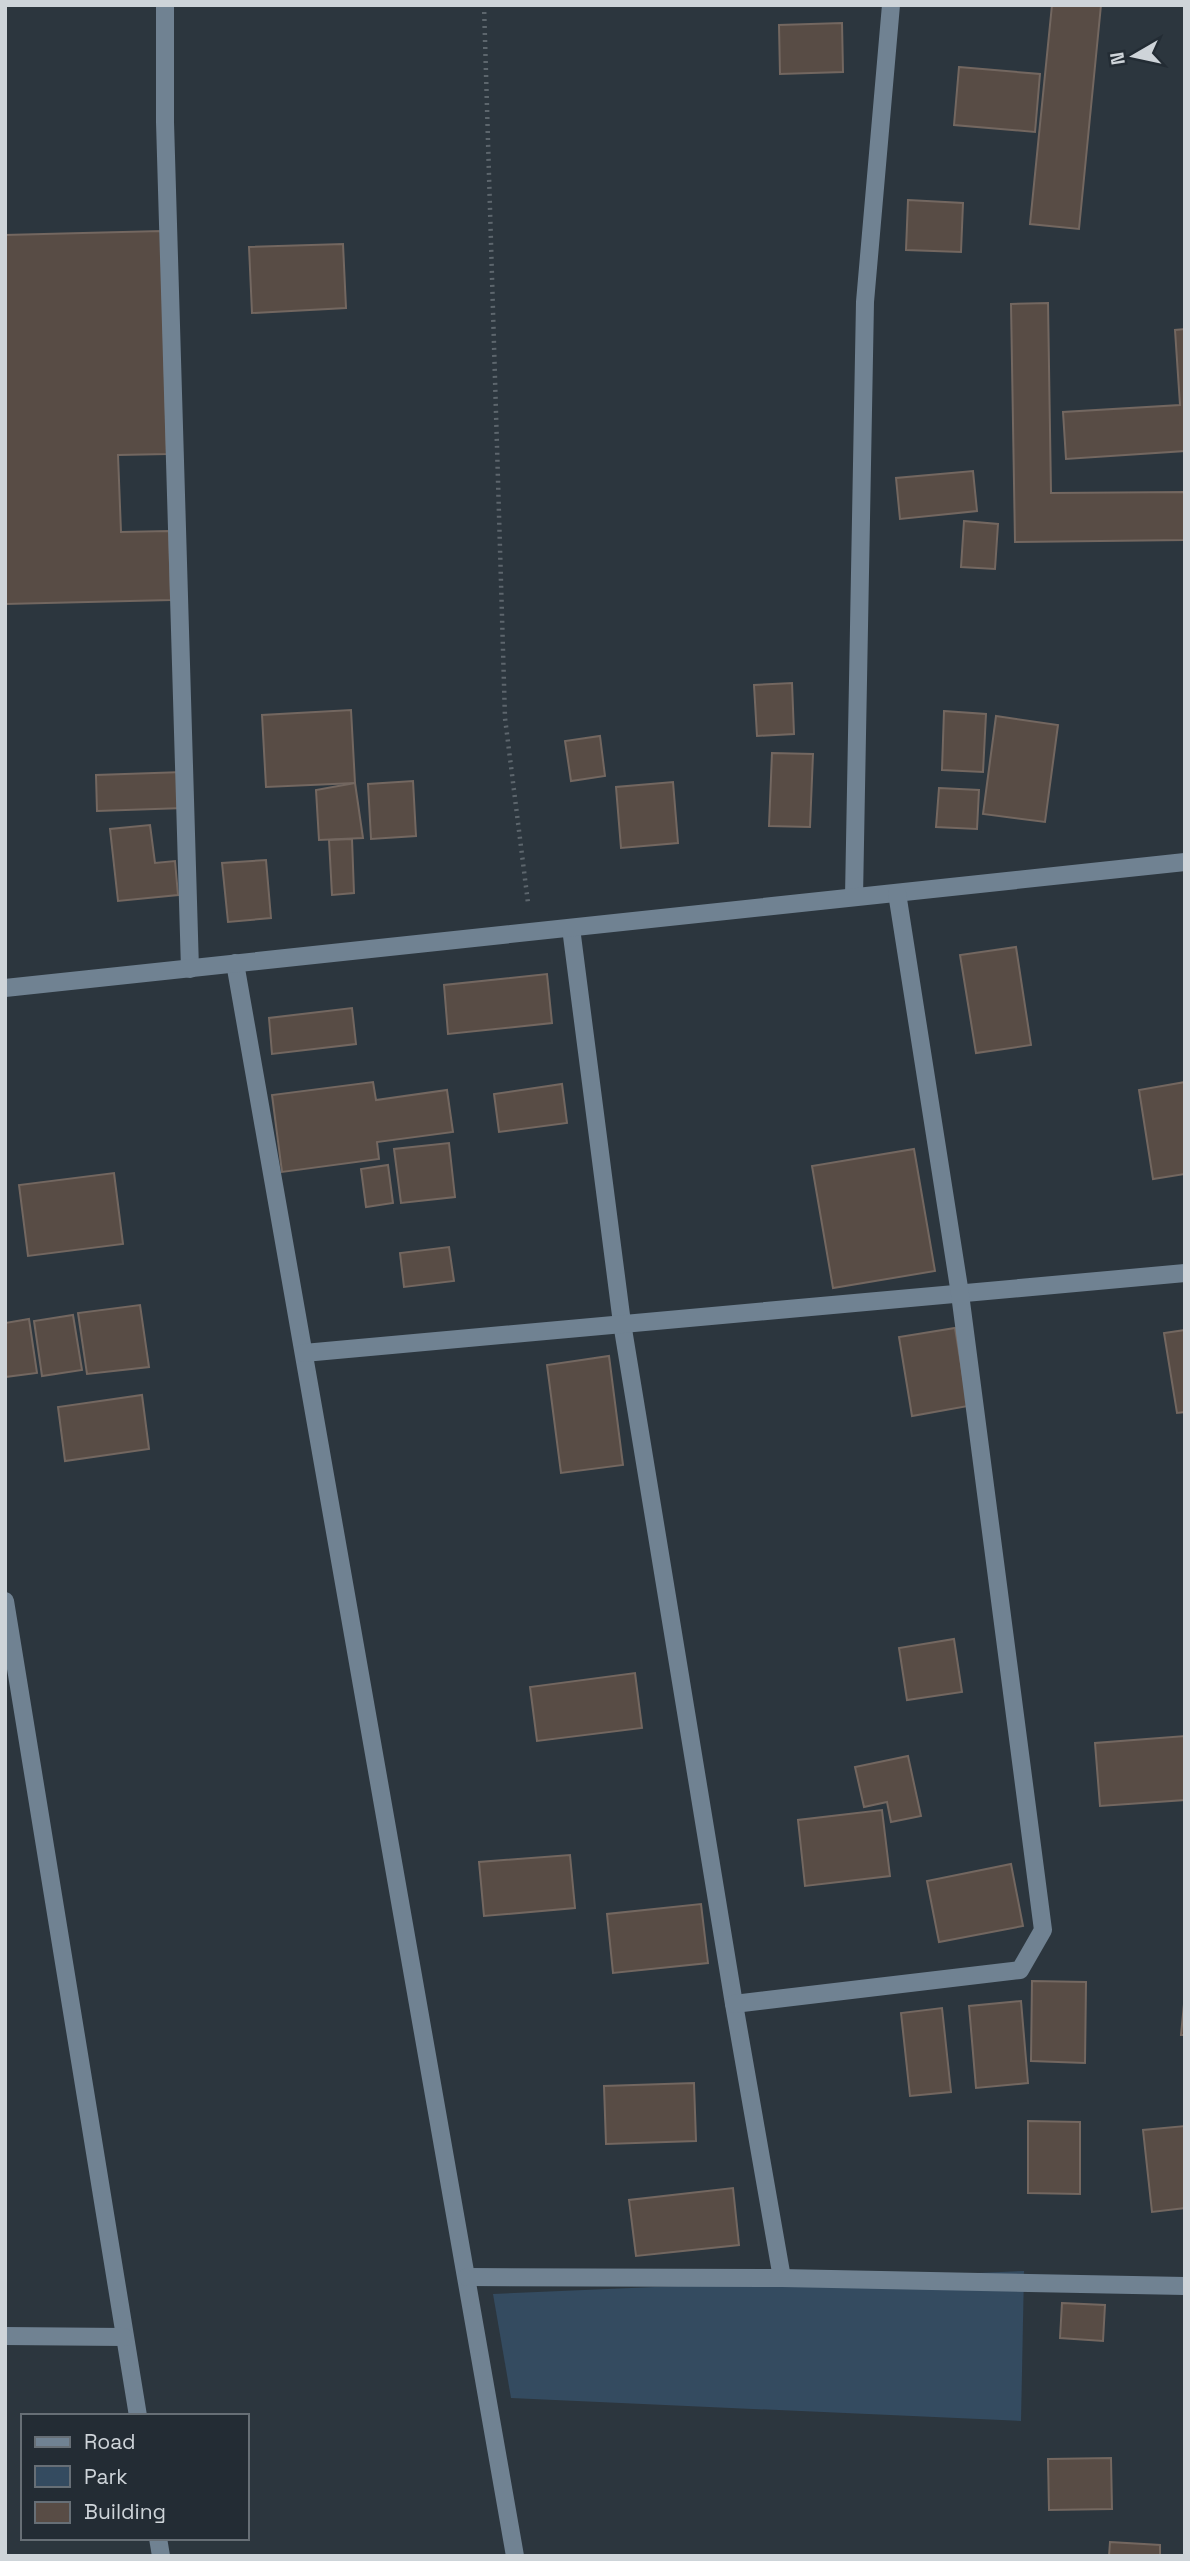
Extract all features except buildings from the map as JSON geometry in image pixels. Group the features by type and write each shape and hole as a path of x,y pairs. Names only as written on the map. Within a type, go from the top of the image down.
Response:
{"street":[{"path":"165,5 166,150 190,969"},
{"path":"854,897 864,302 891,5"},
{"path":"5,988 1185,862"},
{"path":"734,2004 1020,1970 1044,1930 960,1294 897,892"},
{"path":"571,928 622,1323 782,2278"},
{"path":"235,963 515,2556"},
{"path":"304,1353 1185,1273"},
{"path":"5,1601 138,2414"},
{"path":"467,2277 782,2278 1185,2286"},
{"path":"5,2336 124,2337"}],"path":[{"path":"484,5 505,718 532,931"}],"green space":[{"path":"1024,2271 1021,2421 511,2398 493,2294"}]}
